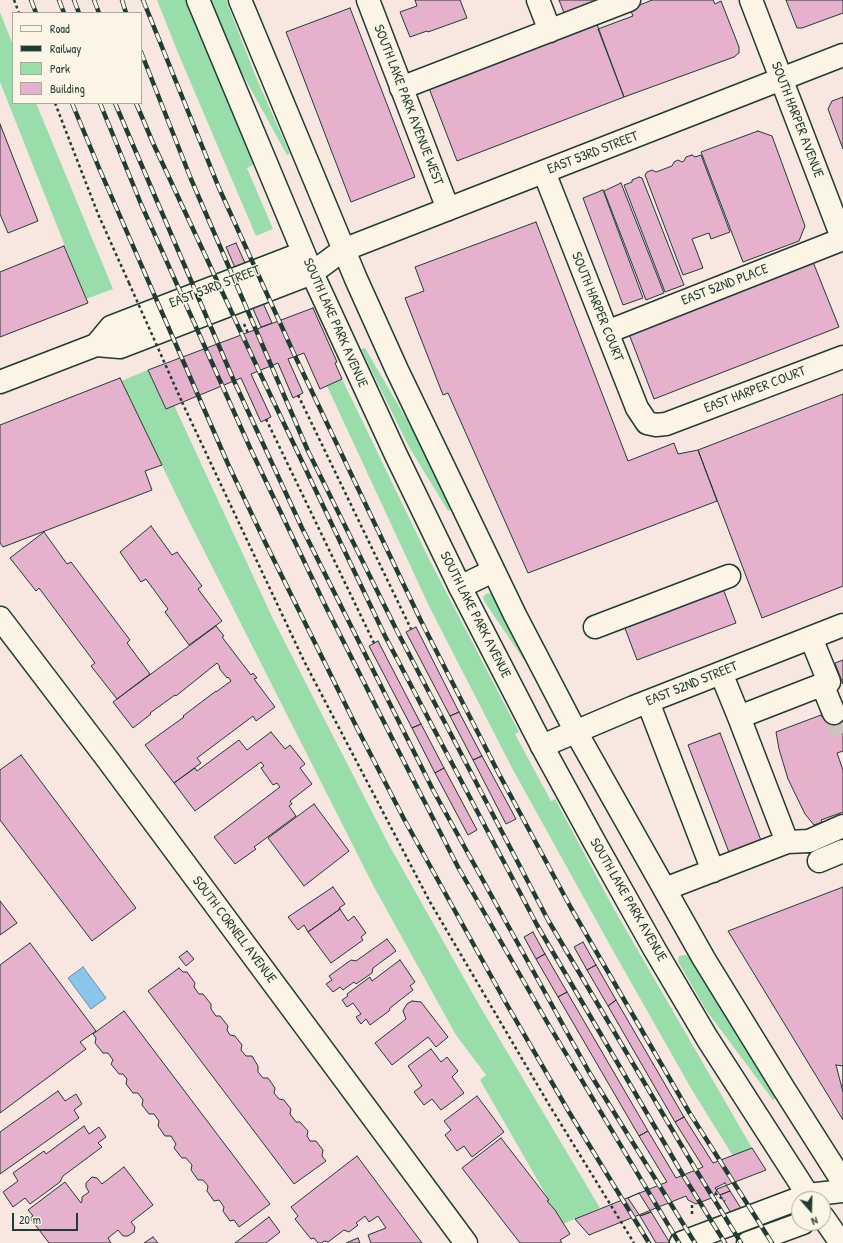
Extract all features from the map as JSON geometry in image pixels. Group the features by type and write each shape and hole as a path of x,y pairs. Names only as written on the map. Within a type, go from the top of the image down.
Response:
{"main road":[{"name":"SOUTH LAKE PARK AVENUE","path":"198,0 308,263 389,441 460,587 542,746 599,850 683,997 707,1038 805,1191"},
{"path":"240,0 343,250 493,571 576,732 704,959 843,1182"},
{"name":"SOUTH LAKE PARK AVENUE WEST","path":"368,0 448,209"},
{"path":"538,0 550,30"},
{"path":"401,88 629,0"},
{"name":"SOUTH HARPER AVENUE","path":"751,0 843,239"},
{"name":"EAST 53RD STREET","path":"0,382 96,345 111,327 308,263 843,56"},
{"name":"SOUTH HARPER COURT","path":"544,172 637,408 647,423 656,426 666,424"},
{"name":"EAST 52ND PLACE","path":"607,332 843,239"},
{"name":"EAST HARPER COURT","path":"666,424 843,357"},
{"path":"460,587 493,571"},
{"path":"595,626 729,576"},
{"name":"SOUTH CORNELL AVENUE","path":"0,618 466,1243"},
{"name":"EAST 52ND STREET","path":"542,746 648,702 843,625"},
{"path":"739,717 829,682 811,638"},
{"path":"721,673 787,842"},
{"path":"822,684 834,713"},
{"path":"648,702 713,871"},
{"path":"665,889 787,842 809,840 843,826"},
{"path":"819,860 843,852"},
{"path":"831,1193 843,1191"},
{"path":"831,1206 843,1195"},
{"path":"681,1243 791,1203"},
{"path":"748,1243 791,1227"},
{"path":"831,1229 841,1243"}],"path":[{"path":"14,0 19,12"},
{"path":"55,104 98,214 182,402 304,661 430,902 548,1103 634,1243"},
{"path":"244,324 248,333"},
{"path":"298,396 411,629"},
{"path":"266,420 374,643"},
{"path":"715,1193 725,1201"},
{"path":"692,1202 692,1214"}],"green space":[{"path":"157,0 187,0 255,164 247,168 273,229 256,236"},
{"path":"211,0 226,0 256,77 290,154 287,155 237,64"},
{"path":"0,12 12,42 12,104 36,104 113,289 86,299 0,82"},
{"path":"365,348 421,444 452,509 448,511 408,445 361,349"},
{"path":"148,370 165,408 174,405 273,619 389,845 478,1003 600,1208 563,1224 547,1201 549,1200 480,1080 486,1075 456,1035 374,887 185,513 121,381"},
{"path":"342,379 430,561 519,732 515,734 551,801 555,799 614,909 752,1148 733,1156 692,1090 512,768 429,606 327,386"},
{"path":"491,593 494,595 527,658 524,660 484,601 483,597 486,594"},
{"path":"679,956 689,956 776,1098 773,1100 706,1010 678,961"}],"water":[{"path":"83,967 106,998 91,1009 68,978"}],"building":[{"path":"415,0 460,0 467,18 410,37 400,12 417,6"},
{"path":"559,0 628,0 568,23"},
{"path":"652,0 713,0 715,4 721,1 739,47 739,53 734,57 624,97 598,29 633,16 630,9"},
{"path":"786,0 843,0 843,13 802,28 797,28"},
{"path":"350,8 415,177 351,202 286,32"},
{"path":"595,19 624,97 457,161 427,83"},
{"path":"843,97 843,149 828,109 832,101"},
{"path":"0,124 38,221 8,233 0,214"},
{"path":"758,131 772,136 805,226 799,241 743,262 701,152"},
{"path":"692,155 695,157 701,155 730,232 711,239 709,233 692,239 703,268 683,275 645,175 647,172 652,170 656,172 672,166 674,162 678,160 682,162 686,157"},
{"path":"639,177 642,178 684,285 665,292 624,185"},
{"path":"621,183 664,293 646,300 604,191"},
{"path":"603,190 643,298 623,305 583,198"},
{"path":"536,222 628,461 674,443 678,454 698,450 717,501 528,573 448,393 443,395 405,298 424,291 415,267"},
{"path":"236,243 272,323 261,327 226,247"},
{"path":"64,246 88,303 0,337 0,272"},
{"path":"813,262 839,327 654,399 629,334"},
{"path":"313,308 337,362 335,363 342,379 320,389 304,353 288,359 303,393 293,398 278,363 251,374 271,417 261,422 241,378 166,409 148,370"},
{"path":"120,378 162,465 145,471 152,490 3,547 0,543 0,425"},
{"path":"843,394 843,586 762,618 698,450"},
{"path":"151,526 172,555 177,552 202,586 198,589 222,621 189,645 165,612 168,609 146,579 141,582 120,552"},
{"path":"44,532 67,564 71,562 130,640 127,643 150,674 117,699 91,666 95,663 39,588 36,591 10,558"},
{"path":"722,586 736,623 637,660 623,623"},
{"path":"216,626 224,636 222,637 251,675 253,673 257,678 254,679 275,707 256,721 253,716 197,758 201,763 174,783 145,745 231,681 228,677 227,678 219,668 220,667 217,663 176,696 175,695 150,713 151,714 133,728 113,702"},
{"path":"416,627 459,712 450,716 406,632"},
{"path":"378,641 421,724 412,728 369,646"},
{"path":"843,660 843,684 835,663"},
{"path":"843,709 843,751 837,753 843,770 843,812 821,820 822,822 814,825 805,814 788,779 779,749 776,732 821,715 822,717"},
{"path":"459,712 482,756 473,760 450,716"},
{"path":"421,724 444,768 435,773 412,728"},
{"path":"271,732 285,749 290,745 305,764 300,768 312,784 290,801 292,804 289,806 296,816 254,847 256,849 235,864 214,837 280,787 277,783 273,785 261,768 264,766 261,762 195,811 174,783 195,768 197,771 239,740 247,750"},
{"path":"720,733 762,843 730,855 688,745"},
{"path":"21,755 136,908 92,941 0,820 0,770"},
{"path":"482,756 516,819 506,824 473,760"},
{"path":"444,768 477,830 468,835 435,773"},
{"path":"314,804 349,851 304,886 268,838"},
{"path":"333,887 345,904 308,932 304,925 298,930 288,917"},
{"path":"843,887 843,1120 728,931"},
{"path":"0,901 17,923 0,935"},
{"path":"340,909 348,921 354,916 366,933 361,937 363,940 331,963 308,932"},
{"path":"533,932 545,954 536,959 524,937"},
{"path":"387,939 396,951 373,968 372,973 356,984 354,982 343,990 340,987 333,992 326,984 332,980 329,976 351,960 356,961"},
{"path":"583,942 596,965 587,970 574,947"},
{"path":"30,943 96,1031 80,1042 86,1049 0,1113 0,965"},
{"path":"187,951 194,959 186,966 179,957"},
{"path":"545,954 567,992 558,997 536,959"},
{"path":"400,960 415,982 410,986 413,990 370,1025 366,1019 361,1024 356,1017 361,1014 353,1003 347,1007 342,1000 348,996 347,994 370,977 372,981"},
{"path":"596,965 616,1000 608,1006 587,970"},
{"path":"179,968 183,972 187,972 195,983 194,987 199,994 203,994 211,1004 211,1009 216,1016 220,1016 228,1026 227,1030 230,1035 235,1036 242,1045 241,1050 246,1056 252,1056 258,1066 258,1072 263,1078 268,1078 275,1088 274,1093 279,1099 284,1100 291,1109 290,1114 296,1122 300,1122 308,1131 307,1136 310,1141 316,1141 323,1150 322,1156 326,1161 294,1184 148,991"},
{"path":"567,992 648,1131 639,1136 558,997"},
{"path":"616,1000 684,1117 675,1122 608,1006"},
{"path":"412,1001 421,1002 448,1037 436,1047 428,1037 392,1065 375,1043 406,1019 403,1011 407,1004"},
{"path":"124,1011 270,1204 239,1227 234,1220 230,1221 223,1211 224,1207 219,1200 214,1201 207,1191 208,1186 203,1180 198,1180 191,1170 192,1165 186,1158 182,1158 174,1148 176,1144 171,1136 165,1136 158,1126 159,1121 154,1114 149,1114 142,1105 143,1100 138,1093 133,1093 126,1084 127,1079 123,1074 119,1074 111,1064 113,1060 108,1053 103,1053 95,1043 96,1038 93,1034"},
{"path":"431,1049 441,1062 447,1057 458,1071 452,1077 464,1093 441,1110 432,1099 424,1105 414,1092 422,1086 408,1066"},
{"path":"836,1065 843,1066 843,1092"},
{"path":"58,1091 65,1101 76,1094 82,1104 74,1110 79,1118 0,1174 0,1132"},
{"path":"477,1096 504,1132 472,1157 464,1146 457,1151 445,1135 451,1130 444,1121"},
{"path":"684,1117 713,1163 752,1148 766,1170 717,1189 714,1197 696,1204 688,1200 686,1196 589,1235 575,1219 667,1182 639,1136 648,1131 676,1178 703,1167 675,1122"},
{"path":"84,1126 89,1134 99,1127 106,1137 98,1143 102,1147 63,1176 60,1182 30,1204 25,1198 13,1207 3,1192 18,1181 13,1173 44,1151 46,1154"},
{"path":"501,1138 549,1200 547,1201 555,1210 570,1234 560,1240 562,1243 520,1243 462,1168"},
{"path":"357,1156 422,1243 371,1243 368,1235 386,1228 378,1216 369,1222 365,1216 356,1223 358,1225 349,1232 344,1230 328,1242 324,1241 322,1243 318,1243 314,1238 311,1239 295,1219 298,1216 291,1207"},
{"path":"124,1167 153,1205 131,1222 135,1227 134,1232 128,1236 123,1236 118,1230 108,1238 111,1243 49,1243 30,1218 33,1216 28,1210 65,1182 81,1203 82,1197 89,1192 86,1187 86,1183 92,1177 97,1178 102,1184"},
{"path":"725,1183 730,1191 720,1195 715,1188"},
{"path":"730,1191 763,1243 749,1243 720,1195"},
{"path":"639,1193 651,1212 640,1216 628,1198"},
{"path":"651,1212 670,1243 656,1243 640,1216"},
{"path":"269,1217 280,1232 266,1243 235,1243"},
{"path":"153,1237 158,1243 144,1243"},
{"path":"358,1238 360,1243 346,1243"}],"tunnel":[{"path":"834,713 843,736"}],"railway":[{"path":"31,0 36,12"},
{"path":"59,0 64,12"},
{"path":"74,0 79,12"},
{"path":"94,0 99,12"},
{"path":"122,0 126,12"},
{"path":"143,0 219,188 295,356 421,621 499,774 571,908 689,1112 772,1243"},
{"path":"142,55 191,179 308,451 397,631 548,920 741,1243"},
{"path":"72,104 228,464 357,728 404,819 506,1003 569,1112 649,1243"},
{"path":"100,104 141,204 251,450 324,603 399,752 458,867 547,1022 679,1243"},
{"path":"115,104 234,381 302,528 433,790 589,1072 695,1243"},
{"path":"136,104 153,143 259,371 385,636 537,925 683,1175 725,1243"}]}
